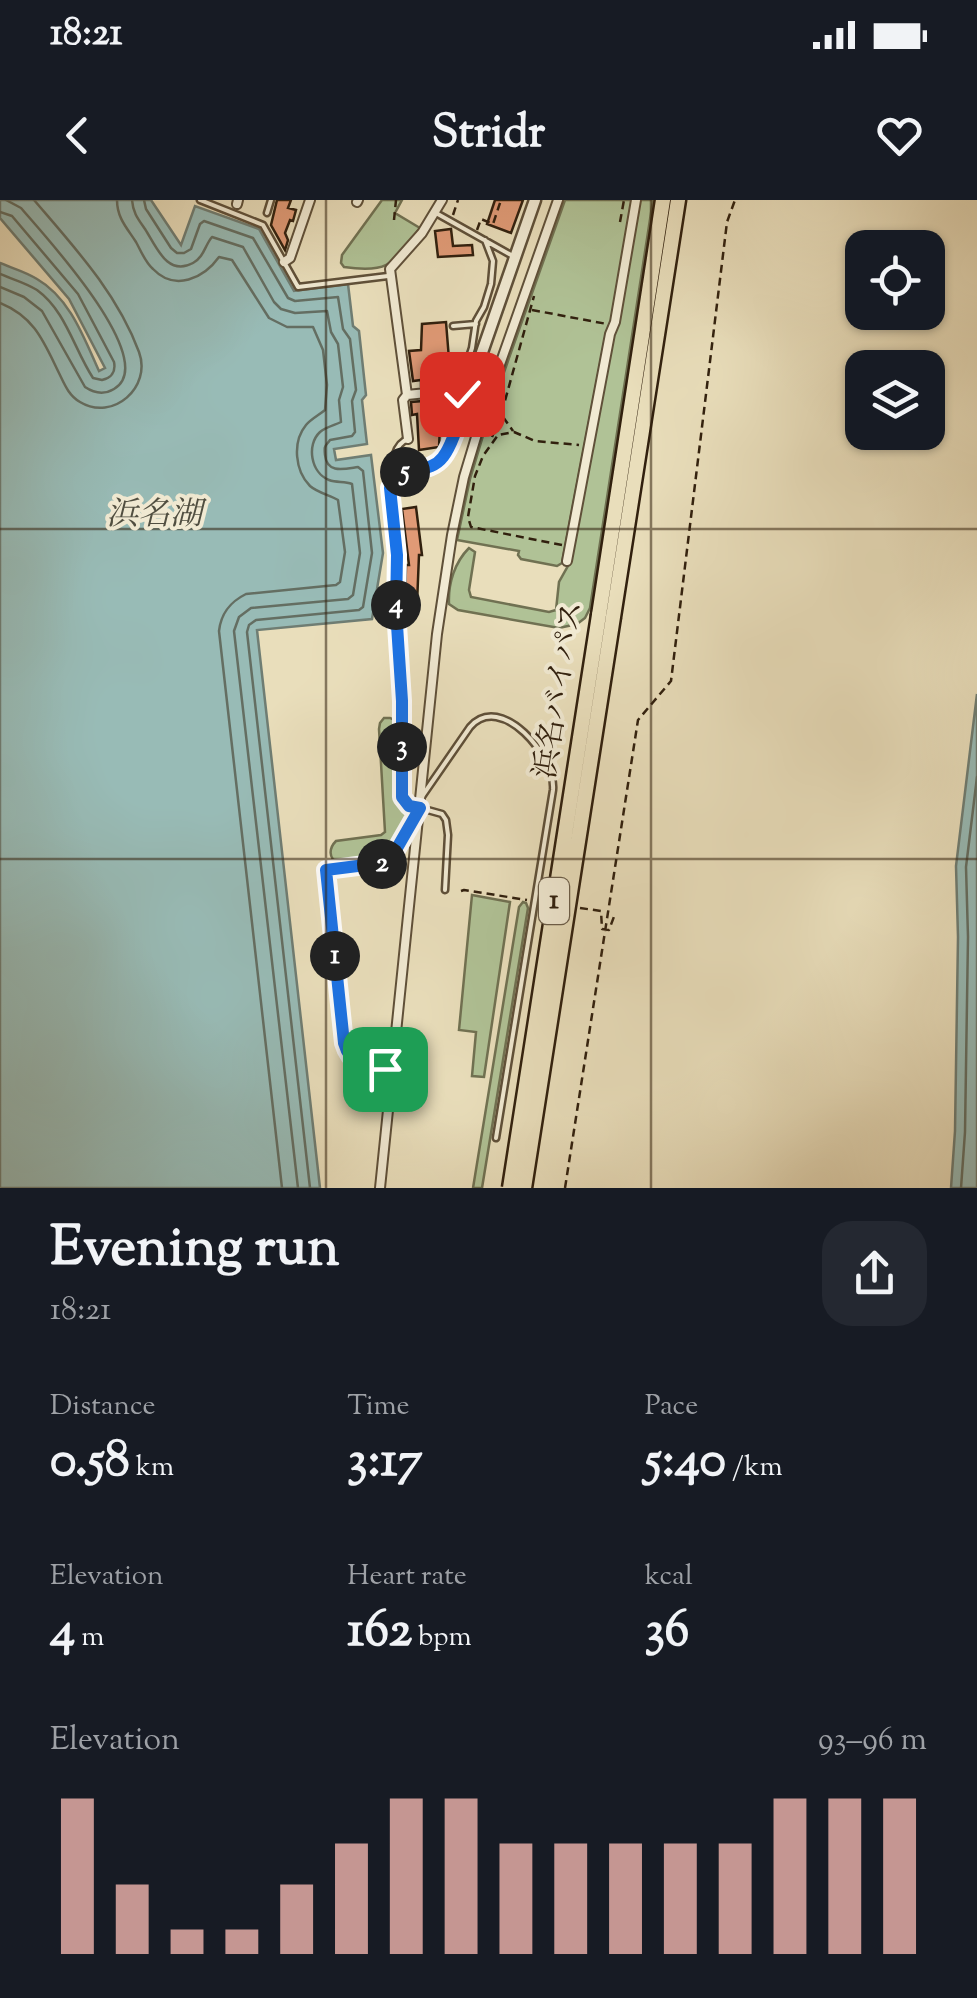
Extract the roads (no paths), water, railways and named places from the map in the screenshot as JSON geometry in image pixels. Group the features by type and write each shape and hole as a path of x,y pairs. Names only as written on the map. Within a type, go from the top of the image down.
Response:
{"highway":[{"name":"浜名バイパス","path":"524,1188 663,200"},
{"name":"浜名バイパス","path":"510,1188 678,200"}],"street":[{"path":"284,262 290,258 310,200"},
{"path":"407,395 390,269 442,200"},
{"path":"420,804 409,806 402,791 397,555 390,488 396,476 426,469 444,456 462,394 535,200"},
{"path":"380,1188 444,583 464,477 558,200"},
{"path":"566,561 636,200"},
{"path":"408,439 403,400 407,395 446,391 462,394"}],"lane":[{"path":"200,200 263,225 298,287 390,276"},
{"path":"267,213 271,200"},
{"path":"436,212 515,257"},
{"path":"462,394 476,324 492,276 486,240"},
{"path":"453,326 476,324"},
{"path":"396,476 392,468 399,445 408,439"},
{"path":"326,870 389,862 420,804 476,721 491,715 507,720 523,732 548,763 554,776 554,790 496,1138"},
{"path":"420,804 436,810 446,820 445,890"}],"water":[{"name":"浜名湖","path":"0,200 151,200 181,245 195,206 259,229 294,291 348,284 353,326 359,331 367,444 334,449 336,460 371,455 383,553 372,619 257,630 320,1188 0,1188 0,263 49,287 75,320 99,371 105,368 69,299 0,218"},
{"path":"977,694 977,1188 951,1188 955,1131 956,866"}]}
